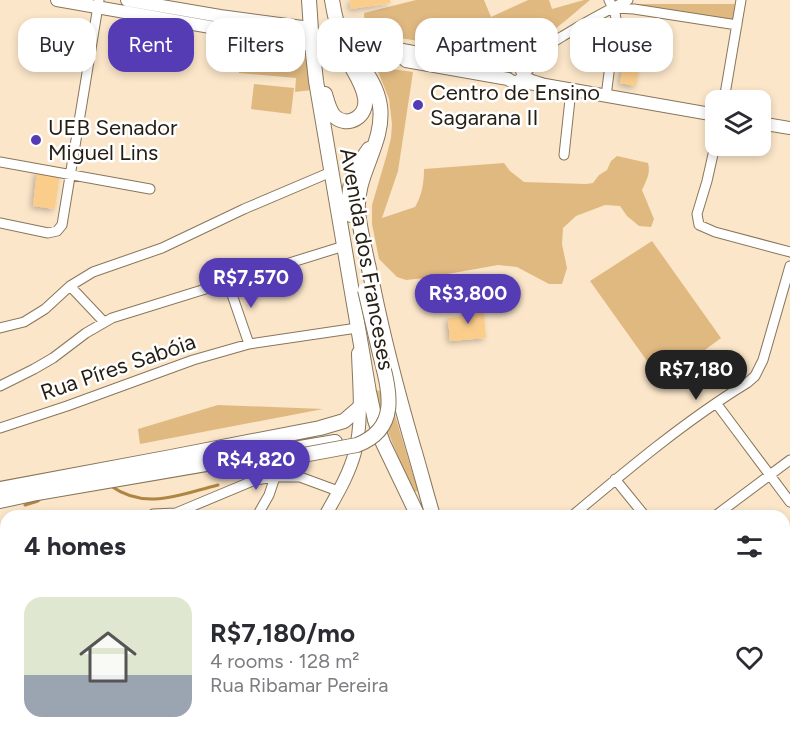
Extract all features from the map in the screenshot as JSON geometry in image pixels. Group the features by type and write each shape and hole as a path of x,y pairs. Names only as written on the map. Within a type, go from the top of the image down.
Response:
{"main road":[{"path":"309,0 327,102 335,117 349,121 363,113 366,104 365,95 343,49 332,2"},
{"name":"Avenida dos Franceses","path":"309,0 316,81 369,392 383,443 415,510"},
{"name":"Avenida dos Franceses","path":"332,2 336,18"},
{"name":"Avenida dos Franceses","path":"367,72 376,89 380,107 380,127 359,191 360,220 392,369 431,510"},
{"path":"172,463 238,467 357,446 371,438 382,426 389,406 388,388 365,291 349,194 354,171 380,127"},
{"path":"0,501 333,425 344,421 359,408"},
{"path":"0,489 172,463 338,442 349,444 355,452"}],"street":[{"path":"57,0 200,13 312,45"},
{"path":"127,0 200,13 310,28"},
{"path":"558,39 611,4 628,0"},
{"path":"726,90 741,0"},
{"path":"0,223 48,233 57,231 62,225 98,4"},
{"path":"611,4 737,25"},
{"path":"606,96 616,20 611,4"},
{"path":"518,77 563,36"},
{"path":"403,59 518,77"},
{"path":"507,72 506,74 544,85 705,113"},
{"path":"564,155 571,90"},
{"path":"771,125 790,128"},
{"path":"713,156 698,205 697,222 700,226 790,252"},
{"path":"0,162 150,189"},
{"path":"0,328 24,322 45,309 70,285 93,272 162,248 244,209 332,172"},
{"path":"0,386 53,358 86,333 112,318 344,246"},
{"path":"579,510 694,418 747,383 759,370 790,266"},
{"path":"228,283 249,344"},
{"path":"70,285 104,322"},
{"path":"328,510 355,452 358,435 357,328"},
{"name":"Rua Píres Sabóia","path":"0,428 193,360 249,344 357,328"},
{"path":"716,404 790,502"},
{"path":"722,510 790,460"},
{"path":"183,510 255,480 275,477 300,477 338,491"},
{"path":"260,510 275,477"},
{"path":"615,479 640,510"}],"shaded area":[{"path":"416,0 484,0 491,17 528,0 549,0 552,9 590,0 558,27 558,18 415,18 415,40 403,39 403,18 364,18 364,13"},
{"path":"634,4 735,4 733,22"},
{"path":"305,56 312,90 295,92 296,78 239,73 305,72"},
{"path":"378,72 413,72 398,171 382,218 415,207 422,189 424,169 504,163 524,182 586,184 593,183 607,170 611,161 617,156 648,163 648,174 642,190 654,219 651,227 639,226 627,216 620,206 605,205 576,216 563,228 562,244 567,268 562,284 549,284 517,267 498,265 425,278 406,280 397,277 379,259 372,224 372,205 391,138 389,99"},
{"path":"254,84 294,88 291,114 251,109"},
{"path":"652,241 721,338 662,382 590,281"},
{"path":"384,390 391,402 418,491 414,492 383,418 376,391"},
{"path":"218,405 323,409 140,444 138,429"}],"building":[{"path":"350,0 390,0 391,3 351,9"},
{"path":"622,72 638,72 636,86 620,83"},
{"path":"37,171 60,173 55,209 33,206"},
{"path":"483,306 486,338 450,341 448,318 466,316 466,308"}],"waterway":[{"path":"111,486 124,494 150,499 177,496 218,485"},
{"path":"25,505 38,501 42,497"}],"place":[{"name":"Centro de Ensino Sagarana II","path":"418,105"},
{"name":"UEB Senador Miguel Lins","path":"36,140"}]}
